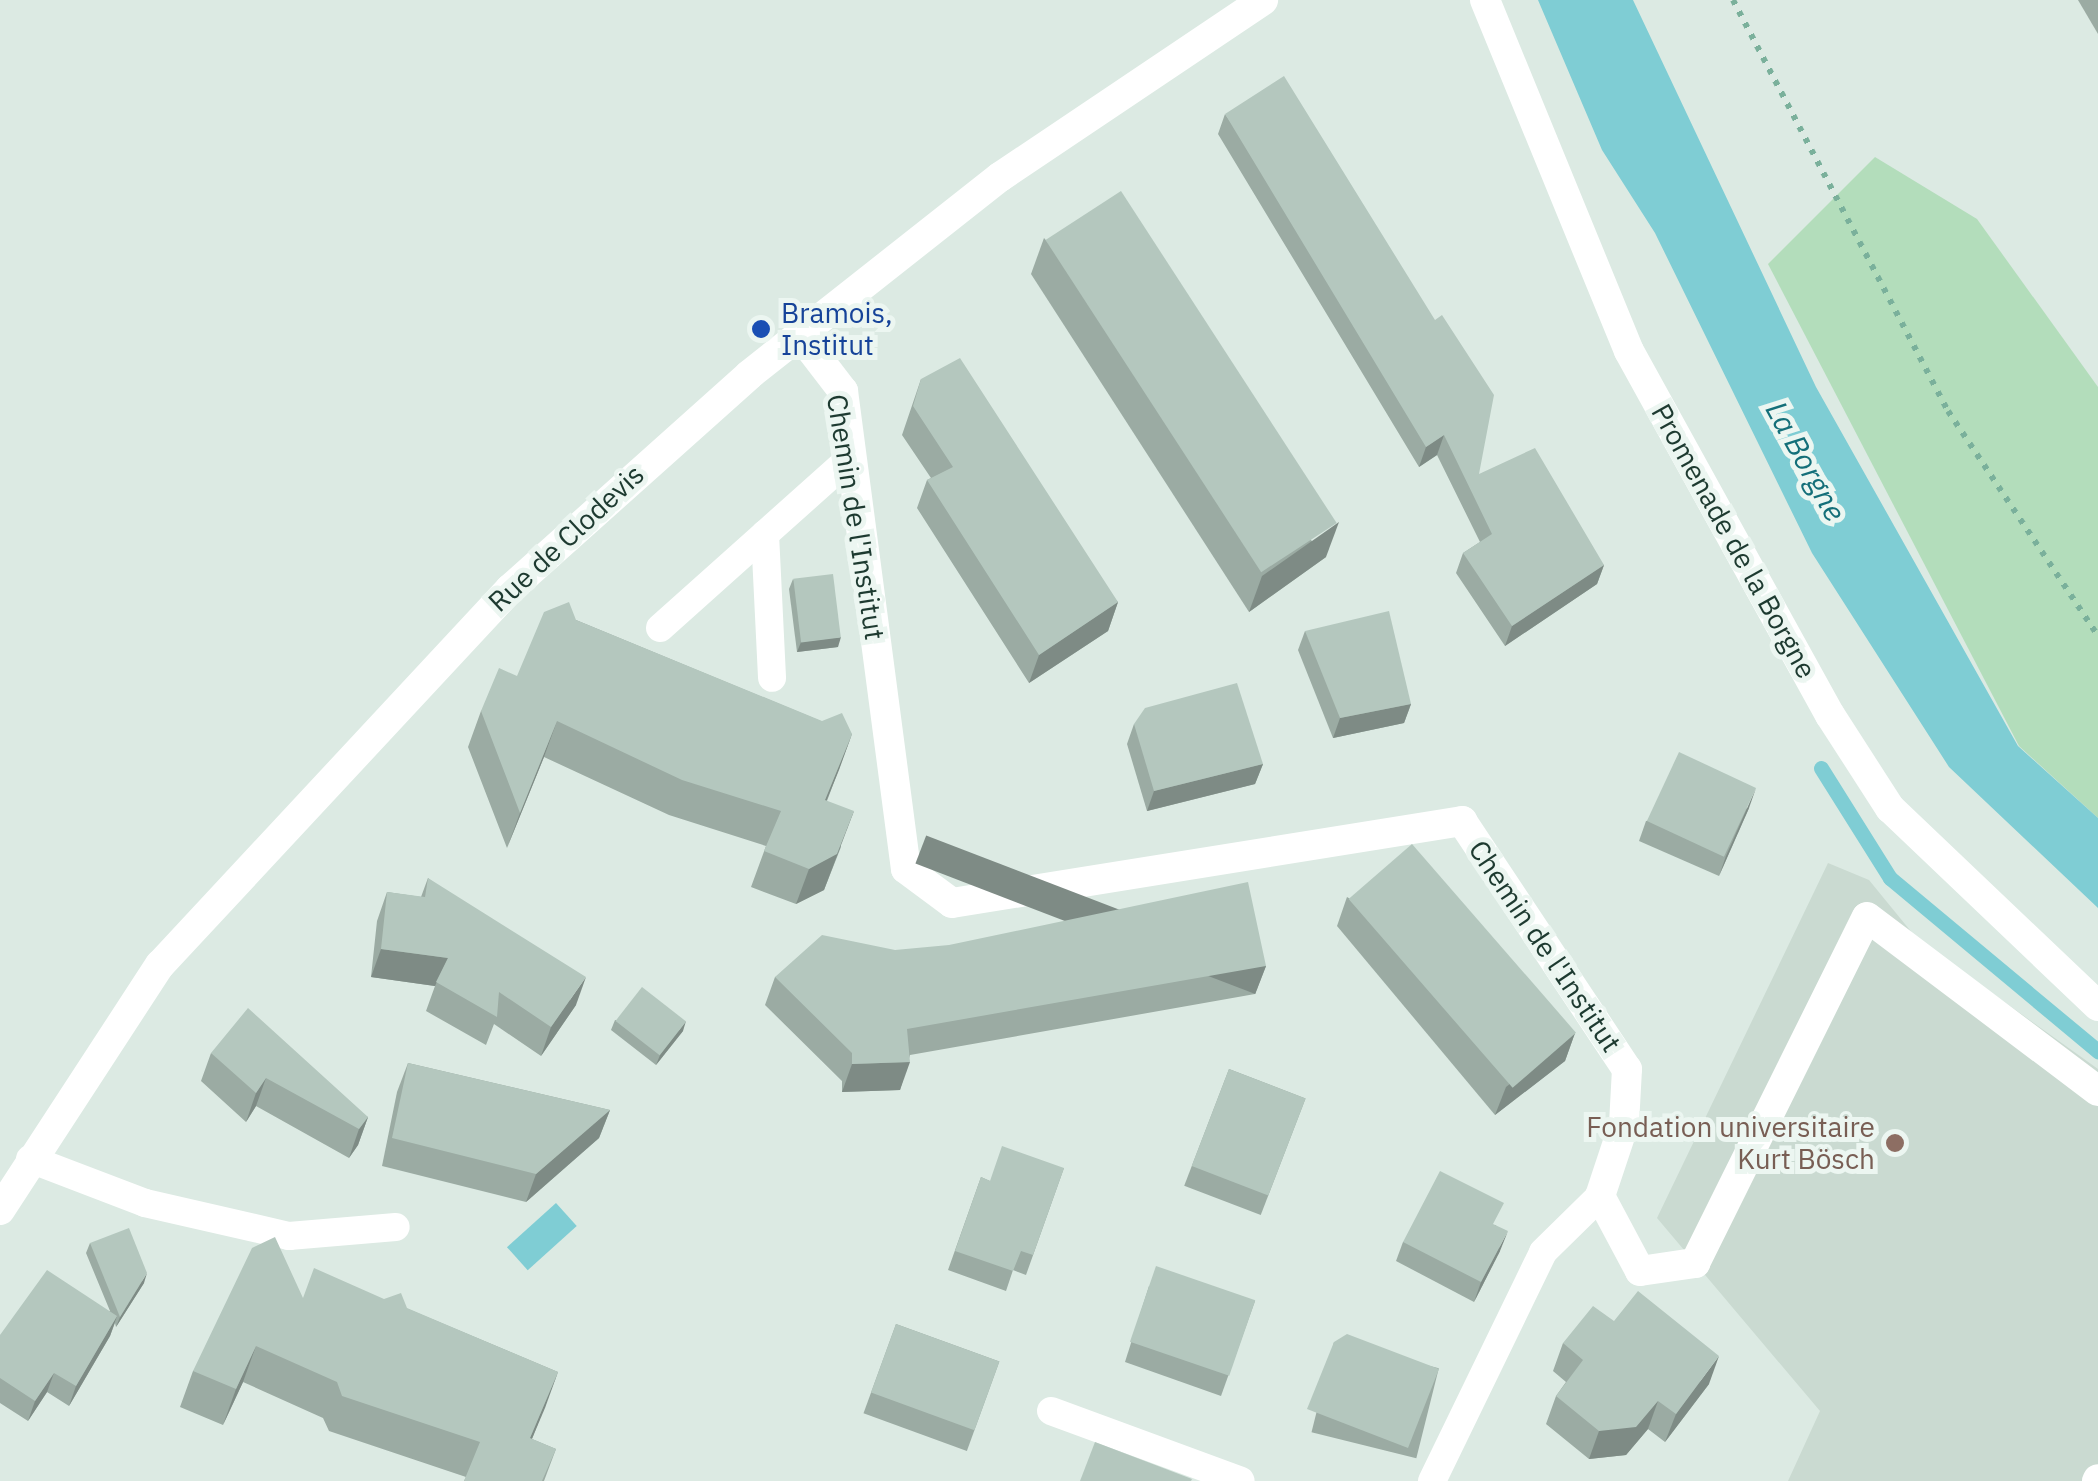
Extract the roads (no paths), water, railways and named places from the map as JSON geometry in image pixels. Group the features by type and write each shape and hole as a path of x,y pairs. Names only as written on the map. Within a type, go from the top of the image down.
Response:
{"street":[{"name":"Rue de Clodevis","path":"0,1210 160,965 430,673 618,486 1000,177 1263,0"},
{"name":"Promenade de la Borgne","path":"1485,0 1629,351 1830,715 1890,808 2098,1006"},
{"name":"Chemin de l'Institut","path":"800,335 843,392 906,868 952,903 1462,821 1628,1069 1624,1124 1600,1196"},
{"path":"1600,1196 1640,1271 1695,1263 1866,917 2098,1091"}],"lane":[{"path":"660,628 851,457"},
{"path":"764,534 772,678"},
{"path":"30,1159 145,1204 289,1236 396,1227"},
{"path":"1432,1481 1543,1252 1600,1196"},
{"path":"1052,1411 1241,1481"}],"water":[{"name":"La Borgne","path":"1538,0 1633,0 1816,387 2018,746 2098,818 2098,908 1949,767 1812,553 1655,233 1602,150"},
{"path":"556,1203 577,1226 528,1270 507,1247"}],"waterway":[{"path":"1821,768 1890,878 2098,1051"}],"place":[{"name":"Bramois, Institut","path":"761,329"},
{"name":"Fondation universitaire Kurt Bösch","path":"1895,1143"}]}
